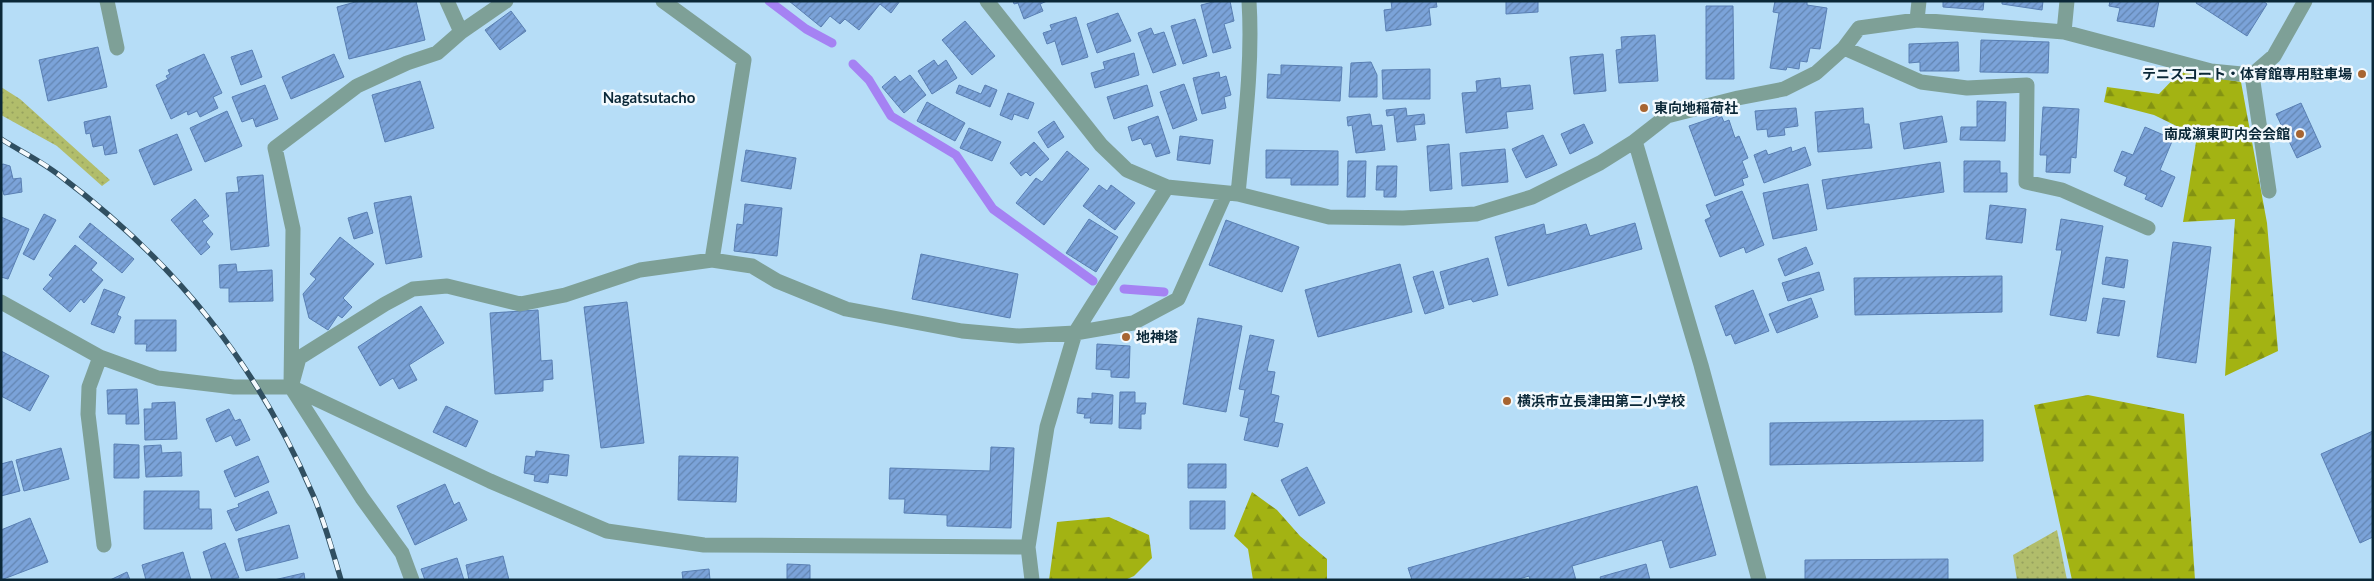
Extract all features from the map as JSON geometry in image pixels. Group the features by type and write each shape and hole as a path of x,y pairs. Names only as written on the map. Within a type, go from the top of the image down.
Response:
{"street":[{"path":"107,1 117,48"},
{"path":"446,1 461,32"},
{"path":"412,580 402,553 362,498 291,387 293,229 275,148 357,86 407,63 437,53 461,32 506,1"},
{"path":"663,1 744,60 712,260"},
{"path":"987,1 1101,145 1128,170 1167,186 1231,194 1329,217 1403,218 1476,214 1532,197 1600,163 1636,141 1667,116 1738,98 1784,89 1816,73 1844,48 1859,28 1917,20 2064,32 2211,71 2252,75 2274,56 2305,1"},
{"path":"291,387 299,358 385,304 413,289 447,286 520,304 565,295 640,270 712,260 752,266 778,281 846,309 962,332 1019,336 1075,332 1133,323 1178,299 1231,194 1249,87 1249,1"},
{"path":"1917,20 1919,1"},
{"path":"2064,32 2067,1"},
{"path":"1844,48 1921,82 1967,88 2027,85 2026,182 2062,190 2148,228"},
{"path":"2252,75 2269,192"},
{"path":"1636,141 1701,365 1759,580"},
{"path":"1032,580 1028,547 1047,427 1075,332 1167,186"},
{"path":"1,302 100,357 158,378 234,386 291,387 490,481 607,531 704,545 1028,547"},
{"path":"100,357 89,387 88,414 104,545"}],"green space":[{"path":"2180,72 2241,82 2267,223 2278,351 2225,376 2235,219 2183,222 2197,136 2154,115 2104,102 2107,87 2159,94"},
{"path":"1,87 20,99 110,180 102,186 57,146 1,115"},
{"path":"2088,395 2184,414 2195,580 2072,580 2034,405"},
{"path":"1252,492 1277,510 1300,536 1327,559 1327,580 1253,580 1248,549 1234,536"},
{"path":"1109,517 1149,535 1152,558 1134,576 1125,580 1049,580 1057,522"},
{"path":"2057,530 2067,580 2017,580 2013,555"}],"building":[{"path":"359,1 416,1 425,40 349,59 337,7"},
{"path":"789,1 900,1 891,13 880,4 859,30 845,19 840,24 830,16 821,27"},
{"path":"1013,1 1047,1 1040,4 1043,11 1024,19 1018,3 1014,4"},
{"path":"1217,1 1230,1 1234,21 1224,24 1231,48 1213,53 1201,5"},
{"path":"1391,1 1436,1 1437,7 1429,8 1431,25 1386,31 1384,10 1392,9"},
{"path":"1506,1 1538,1 1538,12 1506,14"},
{"path":"1775,1 1807,1 1807,5 1827,8 1820,49 1810,48 1807,62 1800,61 1799,69 1787,67 1786,70 1770,68 1779,13 1773,12"},
{"path":"1943,1 1984,1 1983,10 1943,7"},
{"path":"2002,1 2043,1 2042,10 2002,4"},
{"path":"2110,1 2159,1 2154,27 2117,21 2120,8 2109,6"},
{"path":"2197,1 2263,1 2267,4 2247,36 2196,3"},
{"path":"1706,6 1733,6 1734,79 1706,79"},
{"path":"511,11 526,31 500,50 485,30"},
{"path":"1118,13 1131,41 1097,53 1087,24"},
{"path":"1076,17 1088,57 1062,65 1055,41 1047,44 1043,33 1052,30 1050,25"},
{"path":"1195,19 1207,56 1183,64 1171,26"},
{"path":"965,21 995,56 972,75 942,40"},
{"path":"1151,28 1154,35 1164,32 1176,65 1153,73 1138,33"},
{"path":"1655,35 1658,81 1619,83 1616,50 1622,49 1621,37"},
{"path":"1981,40 2049,42 2048,73 1980,72"},
{"path":"1958,42 1959,71 1920,71 1920,62 1909,63 1909,44"},
{"path":"98,47 107,87 48,101 39,60"},
{"path":"252,50 262,77 241,85 231,57"},
{"path":"1134,53 1139,75 1095,88 1091,73 1105,69 1103,62"},
{"path":"204,54 222,93 213,97 218,108 200,117 197,111 188,115 187,111 171,119 156,85 168,79 166,76 170,74 168,70"},
{"path":"334,54 344,77 291,99 282,77"},
{"path":"1603,54 1606,91 1574,94 1570,57"},
{"path":"934,60 938,66 946,60 957,78 932,94 918,71"},
{"path":"1371,62 1377,75 1377,97 1349,97 1351,63"},
{"path":"1281,65 1342,67 1340,101 1267,98 1268,74 1281,75"},
{"path":"1430,69 1430,99 1383,99 1382,70"},
{"path":"1219,72 1220,78 1226,76 1231,95 1224,97 1226,108 1202,114 1193,78"},
{"path":"910,75 926,95 904,113 882,87 895,76 900,82"},
{"path":"1500,78 1501,88 1530,85 1533,109 1506,112 1508,128 1466,133 1462,93 1477,92 1476,81"},
{"path":"420,81 434,128 385,142 372,95"},
{"path":"1184,84 1197,120 1173,129 1160,92"},
{"path":"265,85 278,119 256,127 253,118 242,122 232,97"},
{"path":"959,85 981,94 985,85 997,90 990,107 956,93"},
{"path":"1147,85 1153,106 1114,119 1107,97"},
{"path":"1008,93 1034,103 1028,119 1014,114 1012,120 1000,115"},
{"path":"1977,101 2006,102 2005,141 1960,140 1961,127 1977,127"},
{"path":"927,102 965,123 955,141 917,121"},
{"path":"2301,103 2321,147 2297,158 2276,114"},
{"path":"2043,107 2079,109 2076,158 2071,157 2070,173 2046,172 2047,155 2040,155"},
{"path":"1406,108 1407,116 1424,114 1425,124 1414,125 1416,140 1397,142 1394,115 1387,116 1386,110"},
{"path":"1796,108 1798,126 1784,128 1785,135 1768,137 1767,129 1757,130 1755,111"},
{"path":"1863,108 1864,124 1869,124 1872,148 1818,152 1815,112"},
{"path":"227,111 242,146 205,162 190,128"},
{"path":"1370,114 1372,126 1382,125 1385,150 1356,153 1352,125 1348,126 1347,117"},
{"path":"1721,115 1724,122 1729,120 1735,138 1739,136 1748,158 1742,161 1748,177 1742,179 1744,185 1715,196 1689,126"},
{"path":"110,116 117,153 105,155 103,145 93,147 90,133 86,134 84,122"},
{"path":"1158,116 1170,153 1156,157 1151,143 1144,145 1141,138 1132,141 1128,127"},
{"path":"1942,116 1947,142 1904,149 1900,123"},
{"path":"1054,121 1064,137 1048,148 1038,132"},
{"path":"1584,124 1593,143 1570,154 1561,134"},
{"path":"2145,127 2173,139 2160,170 2175,177 2162,207 2145,199 2147,195 2124,185 2127,177 2114,171 2122,151 2133,155"},
{"path":"969,128 1001,142 992,161 960,148"},
{"path":"177,134 192,170 154,185 139,150"},
{"path":"1543,135 1557,165 1526,178 1512,149"},
{"path":"1180,136 1213,140 1210,164 1177,160"},
{"path":"1034,142 1049,159 1030,176 1026,172 1021,176 1010,163"},
{"path":"1449,144 1452,189 1430,191 1427,146"},
{"path":"1791,147 1792,152 1805,147 1811,165 1764,183 1754,155 1766,150 1768,155"},
{"path":"1505,149 1508,182 1462,186 1460,153"},
{"path":"746,150 796,158 791,189 741,181"},
{"path":"1266,150 1338,151 1338,185 1291,185 1291,178 1266,178"},
{"path":"1067,151 1089,169 1044,225 1016,203 1036,178 1042,182"},
{"path":"1348,161 1366,161 1365,197 1347,197"},
{"path":"1964,161 2000,161 2000,173 2007,173 2007,192 1964,192"},
{"path":"1940,162 1944,192 1827,209 1822,180"},
{"path":"1,165 10,166 13,179 21,178 22,192 4,195 1,185"},
{"path":"1377,166 1397,166 1396,197 1384,197 1384,190 1376,190"},
{"path":"263,175 269,246 231,250 226,193 239,192 237,177"},
{"path":"1808,184 1817,230 1773,239 1763,193"},
{"path":"1099,185 1107,191 1111,185 1135,203 1115,230 1083,206"},
{"path":"1742,191 1764,245 1746,253 1744,247 1720,257 1705,220 1711,217 1706,205"},
{"path":"411,196 422,257 386,264 374,203"},
{"path":"195,199 209,216 202,221 213,234 206,242 210,247 201,255 171,220"},
{"path":"745,204 782,208 777,256 734,251 737,224 743,225"},
{"path":"1990,205 2026,209 2022,243 1986,239"},
{"path":"367,212 373,233 354,239 348,218"},
{"path":"44,214 56,220 34,260 23,254"},
{"path":"1,217 29,229 8,279 1,277"},
{"path":"1089,219 1118,237 1096,272 1066,253"},
{"path":"2061,219 2103,226 2086,321 2050,315 2062,250 2056,250"},
{"path":"1226,220 1299,247 1282,292 1209,265"},
{"path":"90,223 134,259 122,273 79,237"},
{"path":"1635,223 1642,249 1508,286 1495,237 1544,224 1546,235 1586,224 1590,236"},
{"path":"340,237 374,264 343,298 352,307 342,318 338,315 328,330 309,318 303,294 316,279 310,274"},
{"path":"2173,242 2211,247 2196,363 2157,357"},
{"path":"75,245 97,263 91,270 103,280 84,303 81,299 70,312 43,289 53,278 49,275"},
{"path":"1806,247 1813,264 1785,276 1778,259"},
{"path":"921,254 1018,274 1010,318 912,299"},
{"path":"2106,257 2128,260 2124,288 2102,284"},
{"path":"1488,258 1498,295 1473,302 1471,299 1449,305 1440,272"},
{"path":"236,264 237,272 272,270 273,301 229,302 229,288 220,288 219,265"},
{"path":"1400,264 1412,312 1318,337 1305,290"},
{"path":"1433,271 1444,308 1425,314 1413,277"},
{"path":"1819,272 1824,290 1788,301 1782,283"},
{"path":"2002,276 2002,312 1855,315 1854,278"},
{"path":"104,289 125,297 117,315 121,317 114,333 91,324"},
{"path":"1753,290 1769,331 1735,344 1731,334 1726,336 1715,306"},
{"path":"1811,298 1818,317 1777,333 1769,314"},
{"path":"2103,298 2125,301 2119,336 2097,333"},
{"path":"627,302 644,443 601,448 584,307"},
{"path":"421,306 444,343 409,365 417,380 399,389 393,378 380,386 358,347"},
{"path":"538,310 541,361 552,360 553,379 543,380 543,391 495,394 490,313"},
{"path":"1198,318 1242,326 1226,412 1183,404"},
{"path":"135,320 176,320 176,351 146,351 147,344 135,344"},
{"path":"1250,335 1274,340 1267,371 1275,372 1271,394 1279,396 1274,422 1283,424 1278,447 1244,440 1249,418 1240,416 1245,390 1239,389"},
{"path":"1097,344 1130,346 1129,378 1111,377 1111,370 1096,369"},
{"path":"1,351 49,376 30,411 1,396"},
{"path":"137,389 139,424 126,424 126,414 108,414 107,390"},
{"path":"1120,392 1135,392 1135,403 1146,403 1145,414 1141,414 1141,429 1119,428"},
{"path":"1092,393 1113,395 1112,424 1090,423 1091,418 1084,418 1085,414 1077,413 1078,398 1092,399"},
{"path":"175,402 177,439 145,440 144,409 152,409 152,403"},
{"path":"446,406 478,421 466,447 433,432"},
{"path":"229,409 235,421 240,419 250,440 236,446 231,435 216,442 206,419"},
{"path":"1983,420 1983,461 1770,465 1770,423"},
{"path":"2373,431 2373,537 2360,543 2321,454"},
{"path":"114,444 139,445 139,478 114,478"},
{"path":"161,445 162,453 181,452 182,476 146,477 144,446"},
{"path":"991,447 1014,448 1011,528 947,526 947,515 904,513 905,499 889,499 890,468 990,471"},
{"path":"61,448 69,479 24,491 16,460"},
{"path":"536,451 569,455 567,476 549,474 548,483 534,481 535,475 524,473 526,456 535,457"},
{"path":"258,456 269,482 235,497 224,471"},
{"path":"679,456 738,457 736,502 678,500"},
{"path":"12,461 20,491 1,496 1,464"},
{"path":"1188,464 1226,464 1226,488 1188,488"},
{"path":"1307,467 1325,503 1299,516 1281,480"},
{"path":"445,484 454,505 459,502 467,520 415,545 397,506"},
{"path":"1697,486 1716,555 1670,568 1662,540 1572,566 1576,580 1530,580 1529,576 1516,580 1412,580 1408,568"},
{"path":"144,491 199,491 199,509 211,509 212,529 144,529"},
{"path":"268,491 277,513 236,531 227,511 239,507 238,504"},
{"path":"1190,501 1225,501 1225,529 1190,529"},
{"path":"30,518 48,562 1,580 1,530"},
{"path":"289,525 298,558 246,571 238,539"},
{"path":"225,543 239,578 212,580 203,552"},
{"path":"183,552 191,580 146,580 142,565"},
{"path":"503,556 509,580 469,580 466,565"},
{"path":"457,558 464,580 425,580 421,569"},
{"path":"1948,559 1948,580 1805,580 1805,560"},
{"path":"787,564 810,565 810,580 787,580"},
{"path":"1646,564 1650,580 1601,580 1600,577"},
{"path":"709,569 710,580 683,580 682,572"},
{"path":"127,572 130,580 110,580"},
{"path":"304,573 305,580 274,580"}],"waterway":[{"path":"769,1 806,29 832,43"},
{"path":"853,64 869,80 891,116 956,155 993,209 1093,281"},
{"path":"1124,289 1164,292"}],"railway":[{"path":"1,139 52,170 101,209 140,243 209,318 239,359 266,402 291,448 318,507 341,580"}],"place":[{"name":"テニスコート・体育館専用駐車場","path":"2362,74"},
{"name":"東向地稲荷社","path":"1644,108"},
{"name":"南成瀬東町内会会館","path":"2300,134"},
{"name":"地神塔","path":"1126,337"},
{"name":"横浜市立長津田第二小学校","path":"1507,401"}],"district":[{"name":"Nagatsutacho","path":"649,98"}]}
